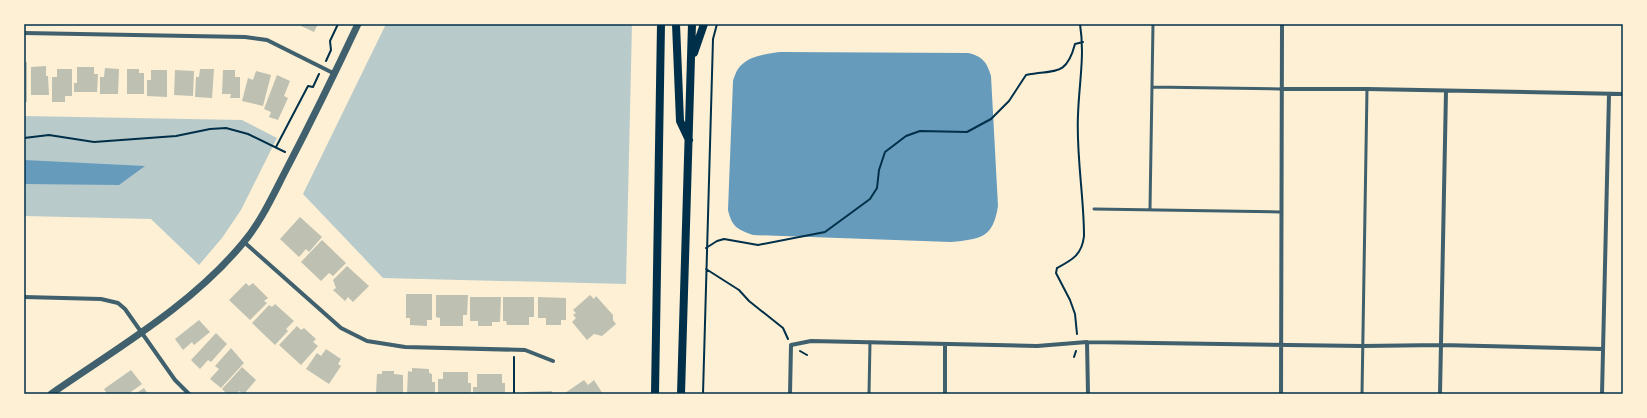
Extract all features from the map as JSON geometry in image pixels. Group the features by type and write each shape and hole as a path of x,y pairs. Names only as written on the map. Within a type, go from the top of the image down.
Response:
{"main road":[{"path":"655,394 661,24"},
{"path":"676,24 680,121 690,143"},
{"path":"682,394 690,143 692,24"},
{"path":"692,59 704,24"}],"street":[{"path":"51,394 141,332 184,300 211,278 244,242 267,206 335,74 358,24"},
{"path":"1281,394 1282,345 1280,212 1282,24"},
{"path":"24,33 245,37 267,40 335,74"},
{"path":"1281,90 1367,89 1623,94"},
{"path":"1440,394 1446,91"},
{"path":"1602,394 1609,94"},
{"path":"244,242 341,328 367,341 405,347 514,350 538,354 553,361"},
{"path":"24,297 110,300 118,303 124,309 175,380 189,394"},
{"path":"790,394 791,345 811,341 1037,346 1087,342 1362,346 1441,345 1603,349"},
{"path":"1087,342 1088,394"},
{"path":"945,344 945,394"}],"lane":[{"path":"1150,209 1153,24"},
{"path":"1152,87 1281,90"},
{"path":"1362,394 1367,89"},
{"path":"1094,209 1280,212"},
{"path":"869,394 870,342"}],"path":[{"path":"276,147 308,86 313,87 331,50 330,40 338,24"},
{"path":"703,394 713,39 717,24"},
{"path":"1074,357 1078,342 1075,314 1070,300 1056,273 1057,268 1077,256 1083,246 1084,236 1078,114 1082,83 1083,42 1080,24"},
{"path":"706,248 716,241 724,239 758,245 825,232 870,199 877,188 879,170 885,152 906,136 920,132 967,132 991,119 1009,101 1026,75 1058,71 1070,60 1075,44 1083,42"},
{"path":"24,138 49,135 85,142 94,142 176,136 210,129 226,128 248,134 293,156"},
{"path":"706,269 739,290 749,301 783,328 791,345 807,355"},
{"path":"514,350 514,394"}],"shaded area":[{"path":"386,24 632,24 626,284 383,278 303,194"},
{"path":"24,116 242,120 277,138 241,210 222,238 199,265 151,219 24,216"}],"water":[{"path":"780,52 968,53 983,60 988,67 991,76 998,206 996,217 989,231 978,238 951,242 753,235 736,227 731,220 728,210 733,81 738,69 746,61 757,56"},
{"path":"24,160 145,166 119,185 24,184"}],"building":[{"path":"302,24 318,24 314,32 301,26"},
{"path":"24,62 27,62 27,102 24,102"},
{"path":"46,66 49,95 31,95 31,67"},
{"path":"77,67 94,67 94,74 98,74 97,92 74,92 74,83 77,83"},
{"path":"105,68 119,69 118,94 100,94 100,77 104,77"},
{"path":"57,69 72,69 72,96 65,96 65,102 52,102 52,77 57,77"},
{"path":"127,69 139,69 139,73 144,73 144,94 127,94"},
{"path":"200,69 214,69 212,98 195,97 196,77 199,77"},
{"path":"151,70 167,70 167,97 147,96 147,80 151,80"},
{"path":"175,70 194,71 193,96 174,95"},
{"path":"223,70 235,70 235,77 240,77 240,98 230,98 231,94 222,94"},
{"path":"256,71 271,75 263,106 242,101 248,78 253,80"},
{"path":"277,75 290,81 284,96 288,98 278,120 269,117 271,112 264,109"},
{"path":"300,217 322,237 309,252 306,249 299,257 280,239"},
{"path":"322,240 346,263 333,276 329,273 321,281 301,262"},
{"path":"347,266 369,286 353,302 348,297 345,301 333,290 336,288 333,280"},
{"path":"246,283 249,286 253,283 268,298 264,301 267,303 250,320 229,300"},
{"path":"406,294 432,294 432,320 427,320 427,326 410,325 410,318 406,318"},
{"path":"436,295 468,295 467,315 463,315 463,326 440,326 440,318 436,317"},
{"path":"590,295 594,299 596,296 613,315 613,320 616,324 602,336 594,334 587,340 572,322 576,318 573,315 576,313 573,310"},
{"path":"470,297 501,297 500,322 492,322 492,326 478,326 478,321 470,321"},
{"path":"503,297 534,297 534,317 529,317 529,325 507,325 506,321 503,321"},
{"path":"538,297 566,298 566,320 561,320 561,325 546,325 546,318 538,318"},
{"path":"275,304 294,321 286,329 288,331 275,345 252,323 269,305 272,307"},
{"path":"199,320 210,332 194,345 192,342 183,350 175,339"},
{"path":"297,326 301,330 304,328 316,339 313,342 318,346 301,365 279,345"},
{"path":"216,333 227,344 211,362 208,360 200,369 191,360"},
{"path":"231,348 244,363 221,388 210,379 219,369 215,366"},
{"path":"326,349 341,359 338,364 341,366 329,384 306,369 317,353 321,356"},
{"path":"242,367 256,380 244,394 239,391 236,394 227,394 222,389"},
{"path":"412,368 429,369 429,373 432,374 432,382 435,382 435,394 407,394 408,371 412,372"},
{"path":"131,370 142,384 128,394 107,394 104,389"},
{"path":"382,371 394,371 394,374 403,375 403,394 376,394 377,374 382,374"},
{"path":"443,372 468,372 468,383 471,383 471,394 438,393 438,379 443,379"},
{"path":"477,374 502,374 502,383 505,383 505,394 473,394 473,387 477,387"},
{"path":"584,380 588,385 594,380 603,394 565,393"},
{"path":"144,388 148,394 135,394"},
{"path":"552,391 552,394 525,394 525,392"}]}
